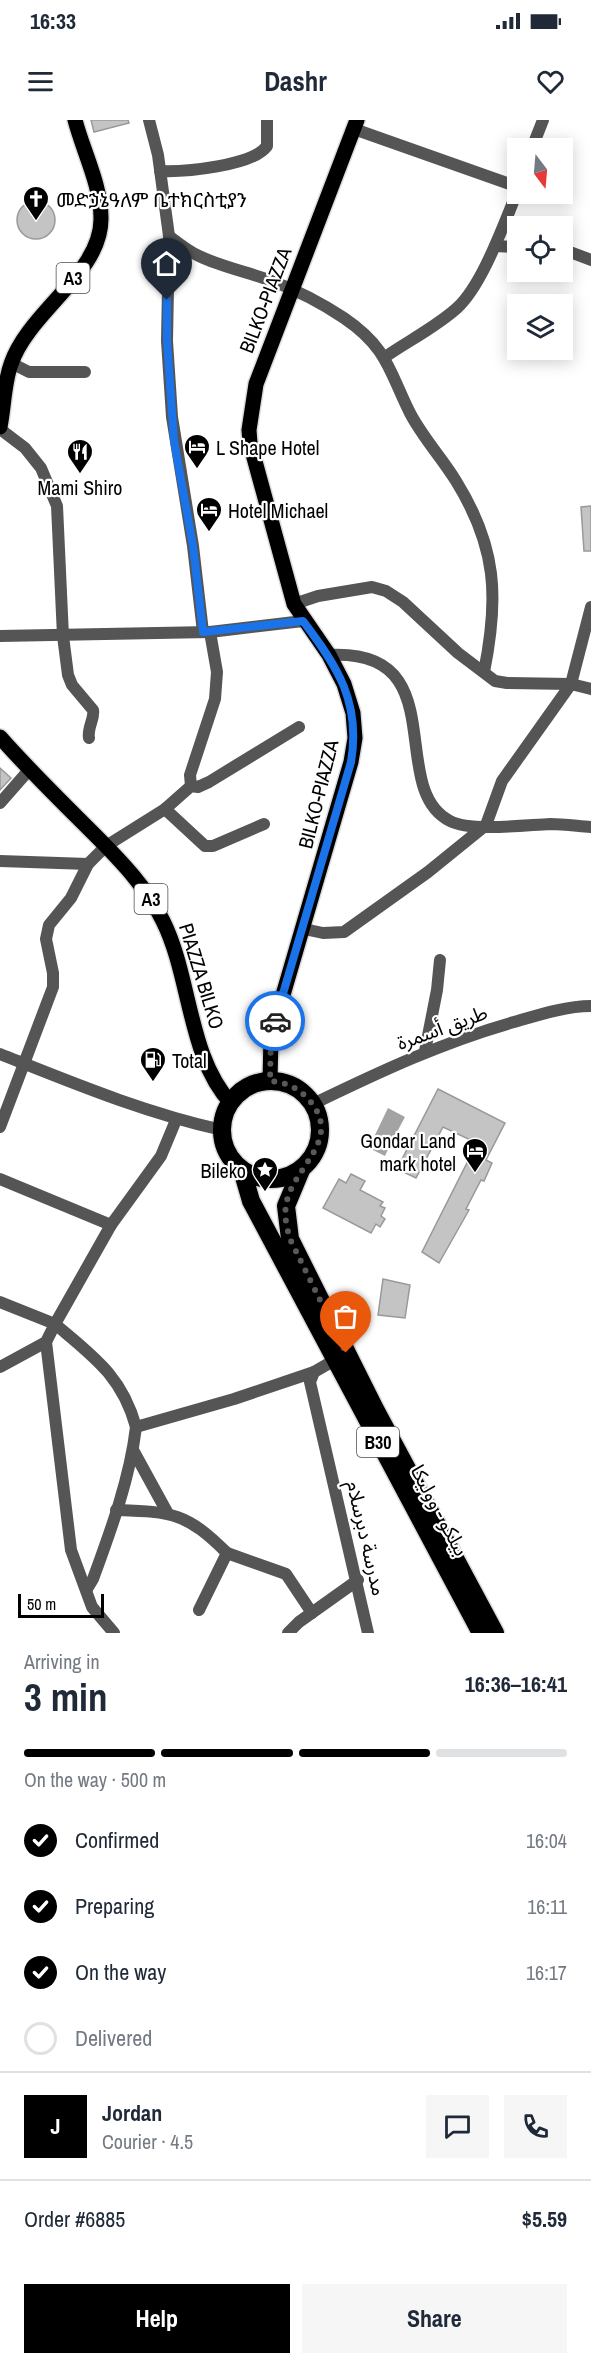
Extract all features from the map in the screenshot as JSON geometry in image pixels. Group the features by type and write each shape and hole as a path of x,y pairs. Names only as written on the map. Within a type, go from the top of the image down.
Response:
{"highway":[{"path":"270,1081 291,1086 303,1093 313,1104 319,1118 321,1132 318,1146 311,1159 301,1170 287,1177 271,1179 256,1177 242,1170 231,1159 224,1145 222,1130 231,1103 250,1086 270,1081"},
{"name":"بيلكو - ووليكا","path":"242,1170 251,1202 322,1317 467,1594 481,1633"},
{"name":"B30","path":"301,1170 286,1206 286,1224 322,1317"},
{"name":"B30","path":"467,1594 495,1633"}],"main road":[{"name":"A3","path":"0,428 11,363 39,317 82,268 97,245 102,219 100,202 75,120"},
{"name":"BILKO-PIAZZA","path":"270,1081 271,1035 304,929 351,762 355,738 352,713 344,684 329,655 303,621 294,604 249,430 256,384 356,124"},
{"name":"PIAZZA BILKO","path":"0,736 29,770 106,846 146,891 164,922 207,1067 216,1087 231,1103"}],"street":[{"path":"0,1127 53,987 53,973 46,939 49,924 71,898 88,864 106,846 165,809 190,786 190,775 215,699 217,672 207,632 172,417 167,341 169,236 160,171 149,120"},
{"path":"160,171 190,172 256,155 267,146 267,120"},
{"path":"536,138 543,120"},
{"path":"356,124 507,184"},
{"path":"385,357 457,308 467,296 495,246 512,204"},
{"path":"169,236 198,256 291,289 344,318 368,337 385,357 410,413 456,480 484,539 491,562 494,591 491,637 484,672"},
{"path":"495,246 507,247"},
{"path":"573,253 591,260"},
{"path":"11,363 29,372 84,372"},
{"path":"0,428 25,448 41,468 57,506 63,636 69,681 94,714 88,729 89,738"},
{"path":"294,604 351,589 372,587 386,591 403,602 458,653 495,681 507,684 571,684 591,689"},
{"path":"304,929 323,933 344,932 428,872 486,825 502,781 571,684 586,648 591,607"},
{"path":"0,636 207,632 303,621"},
{"path":"329,655 360,655 387,669 404,693 415,727 420,777 427,796 436,810 450,821 466,826 552,824 591,827"},
{"path":"190,786 198,787 209,782 299,727"},
{"path":"0,803 29,770"},
{"path":"165,809 209,846 264,824"},
{"path":"0,861 88,864"},
{"path":"425,1051 437,990 440,960"},
{"name":"طريق أسمرة","path":"313,1104 425,1051 464,1036 536,1016 591,1006"},
{"path":"0,1054 176,1120 222,1130"},
{"path":"114,1633 92,1607 69,1538 46,1342 111,1225 161,1156 176,1120"},
{"path":"0,1179 111,1225"},
{"path":"0,1302 55,1324 111,1373 121,1389 136,1427 133,1450 117,1510 93,1579 87,1589"},
{"path":"0,1367 46,1342"},
{"path":"136,1427 234,1399 314,1372 341,1356"},
{"name":"مدرسة دبرسلام","path":"314,1372 310,1382 311,1394 368,1633"},
{"path":"133,1450 167,1512"},
{"path":"117,1510 167,1512 199,1528 227,1553 286,1574 312,1613"},
{"path":"199,1610 227,1553"},
{"path":"288,1633 357,1580"}],"shaded area":[{"path":"388,1108 405,1117 390,1145 374,1137"},
{"path":"373,1139 389,1147 385,1156 369,1148"}],"building":[{"path":"91,120 128,120 129,123 94,132"},
{"name":"መድኃኔዓለም ቤተክርስቲያን","path":"36,201 43,202 49,207 54,213 54,227 49,233 43,238 36,239 29,238 23,233 18,227 17,220 18,213 23,207 29,202"},
{"path":"591,506 591,551 584,551 581,507"},
{"path":"0,768 11,778 0,790"},
{"name":"Gondar Land mark hotel","path":"438,1089 505,1123 486,1160 492,1163 484,1181 481,1180 466,1209 469,1210 439,1263 422,1252 477,1143 443,1127 416,1178 397,1169"},
{"path":"351,1174 365,1181 360,1190 383,1202 380,1206 385,1208 381,1216 385,1219 380,1227 376,1224 371,1233 323,1208 339,1179 346,1183"},
{"path":"383,1279 410,1285 405,1318 378,1315"}],"way so far":[{"path":"275,1021 271,1035 270,1081 281,1082 303,1093 313,1104 319,1118 321,1132 318,1146 291,1189 286,1206 286,1224 290,1239 346,1353"}],"place":[{"name":"መድኃኔዓለም ቤተክርስቲያን","path":"36,222"},
{"name":"L Shape Hotel","path":"197,470"},
{"name":"Mami Shiro","path":"80,475"},
{"name":"Hotel Michael","path":"209,533"},
{"name":"Total","path":"153,1083"},
{"name":"Gondar Land mark hotel","path":"475,1174"},
{"name":"Bileko","path":"265,1193"}],"route":[{"path":"167,300 167,341 174,441 193,546 203,632 303,621 329,655 344,684 352,713 355,738 351,762 304,929 275,1021"}]}
